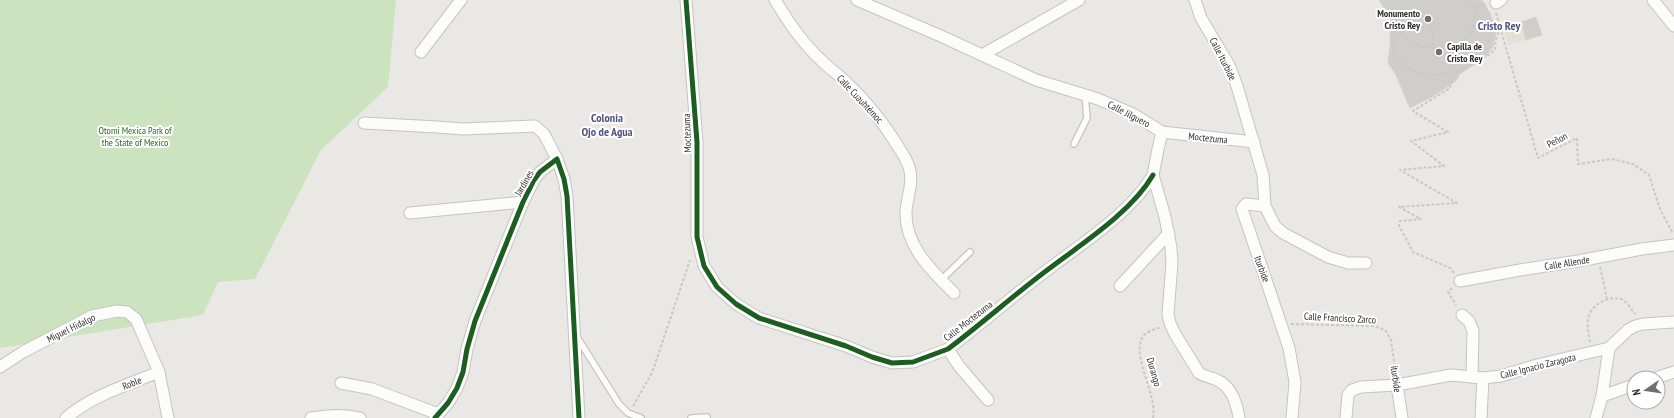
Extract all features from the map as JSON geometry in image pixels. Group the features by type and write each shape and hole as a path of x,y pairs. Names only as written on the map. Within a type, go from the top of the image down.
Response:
{"street":[{"path":"421,52 461,0"},
{"name":"Moctezuma","path":"686,0 697,142 697,238 704,266"},
{"name":"Calle Cuauhtémoc","path":"775,0 803,41 821,60 848,84 881,120 904,155 909,166 911,177 906,211 907,228 911,240 920,256 954,293"},
{"name":"Calle Jilguero","path":"857,0 1036,80 1098,98 1133,114 1162,132 1153,175 1169,233 1172,263 1168,314 1170,323 1195,368 1204,376 1218,380 1226,386 1234,397 1238,408 1239,418"},
{"path":"982,55 1079,0"},
{"name":"Calle Iturbide","path":"1195,0 1201,18 1229,65 1254,142"},
{"path":"1653,0 1674,26"},
{"path":"364,123 463,130 535,126 544,134 557,159 564,179 567,196 579,418"},
{"name":"Moctezuma","path":"1162,132 1254,142"},
{"path":"1254,142 1263,175 1266,206 1275,226 1283,233 1328,256 1348,263 1366,263"},
{"name":"Jardines","path":"437,416 448,403 457,388 463,372 467,349 475,321 523,202 534,180 540,172 557,159"},
{"name":"Calle Moctezuma","path":"704,266 717,287 736,304 759,318 846,346 872,357 892,363 913,362 948,349 1053,265 1087,242 1138,195 1153,175"},
{"path":"410,213 523,202"},
{"name":"Iturbide","path":"1266,206 1246,204 1242,209 1289,348 1295,382 1292,418"},
{"path":"1120,286 1169,233"},
{"name":"Calle Allende","path":"1460,281 1598,258 1617,253 1674,245"},
{"name":"Miguel Hidalgo","path":"0,367 23,352 92,316 116,310 127,312 136,320 159,372"},
{"path":"1462,315 1470,321 1473,331 1481,418"},
{"name":"Calle Ignacio Zaragoza","path":"1346,418 1348,395 1352,390 1397,385 1451,376 1478,378 1514,374 1537,365 1609,348 1628,330 1642,324 1674,322"},
{"path":"1596,418 1602,396 1609,348"},
{"path":"948,349 959,366 988,400"},
{"path":"159,372 168,418"},
{"name":"Roble","path":"66,418 77,409 99,396 159,372"},
{"path":"341,383 372,389 437,416"},
{"name":"iturbide","path":"1397,385 1402,418"},
{"path":"1602,396 1626,388"},
{"path":"311,418 323,416 352,416 360,418"}],"lane":[{"path":"1074,144 1087,118 1085,94"},
{"path":"941,280 970,252"},
{"path":"574,332 619,404 628,413 641,418"},
{"path":"691,418 707,416"}],"path":[{"path":"1469,0 1476,7"},
{"path":"1476,7 1479,5 1499,2"},
{"path":"1476,7 1471,31 1464,40 1457,44 1426,48 1407,40 1395,24 1394,56 1409,69 1427,74 1449,74 1457,72 1480,62 1495,50 1496,38 1501,27"},
{"path":"1432,27 1434,48"},
{"path":"1457,72 1451,82 1450,88 1413,111 1448,132 1411,141 1444,166 1400,170 1457,203 1399,206 1421,219 1400,222 1399,226 1413,252 1450,268 1460,281 1448,292 1462,315"},
{"path":"1598,258 1607,299"},
{"path":"628,413 652,373 690,259"},
{"path":"1592,353 1588,319 1591,311 1597,304 1607,299 1622,299 1627,303 1642,324"}],"shaded area":[{"path":"1536,17 1542,35 1509,45 1503,28"}],"green space":[{"name":"Otomi Mexica Park of the State of Mexico","path":"0,0 396,0 388,87 321,150 255,279 218,282 203,315 0,348"}],"building":[{"name":"Capilla de Cristo Rey","path":"1379,0 1482,0 1490,13 1496,32 1493,47 1485,57 1460,74 1456,81 1432,97 1410,108 1395,73 1388,63 1390,47 1390,17"},
{"path":"1536,17 1542,35 1526,40 1521,22"}],"cycle path":[{"path":"686,0 697,142 697,237 704,266 717,287 736,304 759,318 846,346 872,357 892,363 913,362 948,349 961,339 1040,275 1121,213 1144,188 1153,175"},
{"path":"435,418 448,403 457,388 463,372 467,349 475,321 523,202 534,180 540,172 557,159 564,179 567,196 579,418"}],"place":[{"name":"Monumento Cristo Rey","path":"1428,19"},
{"name":"Capilla de Cristo Rey","path":"1439,52"}],"district":[{"name":"Cristo Rey","path":"1499,25"},
{"name":"Colonia Ojo de Agua","path":"607,124"}]}
